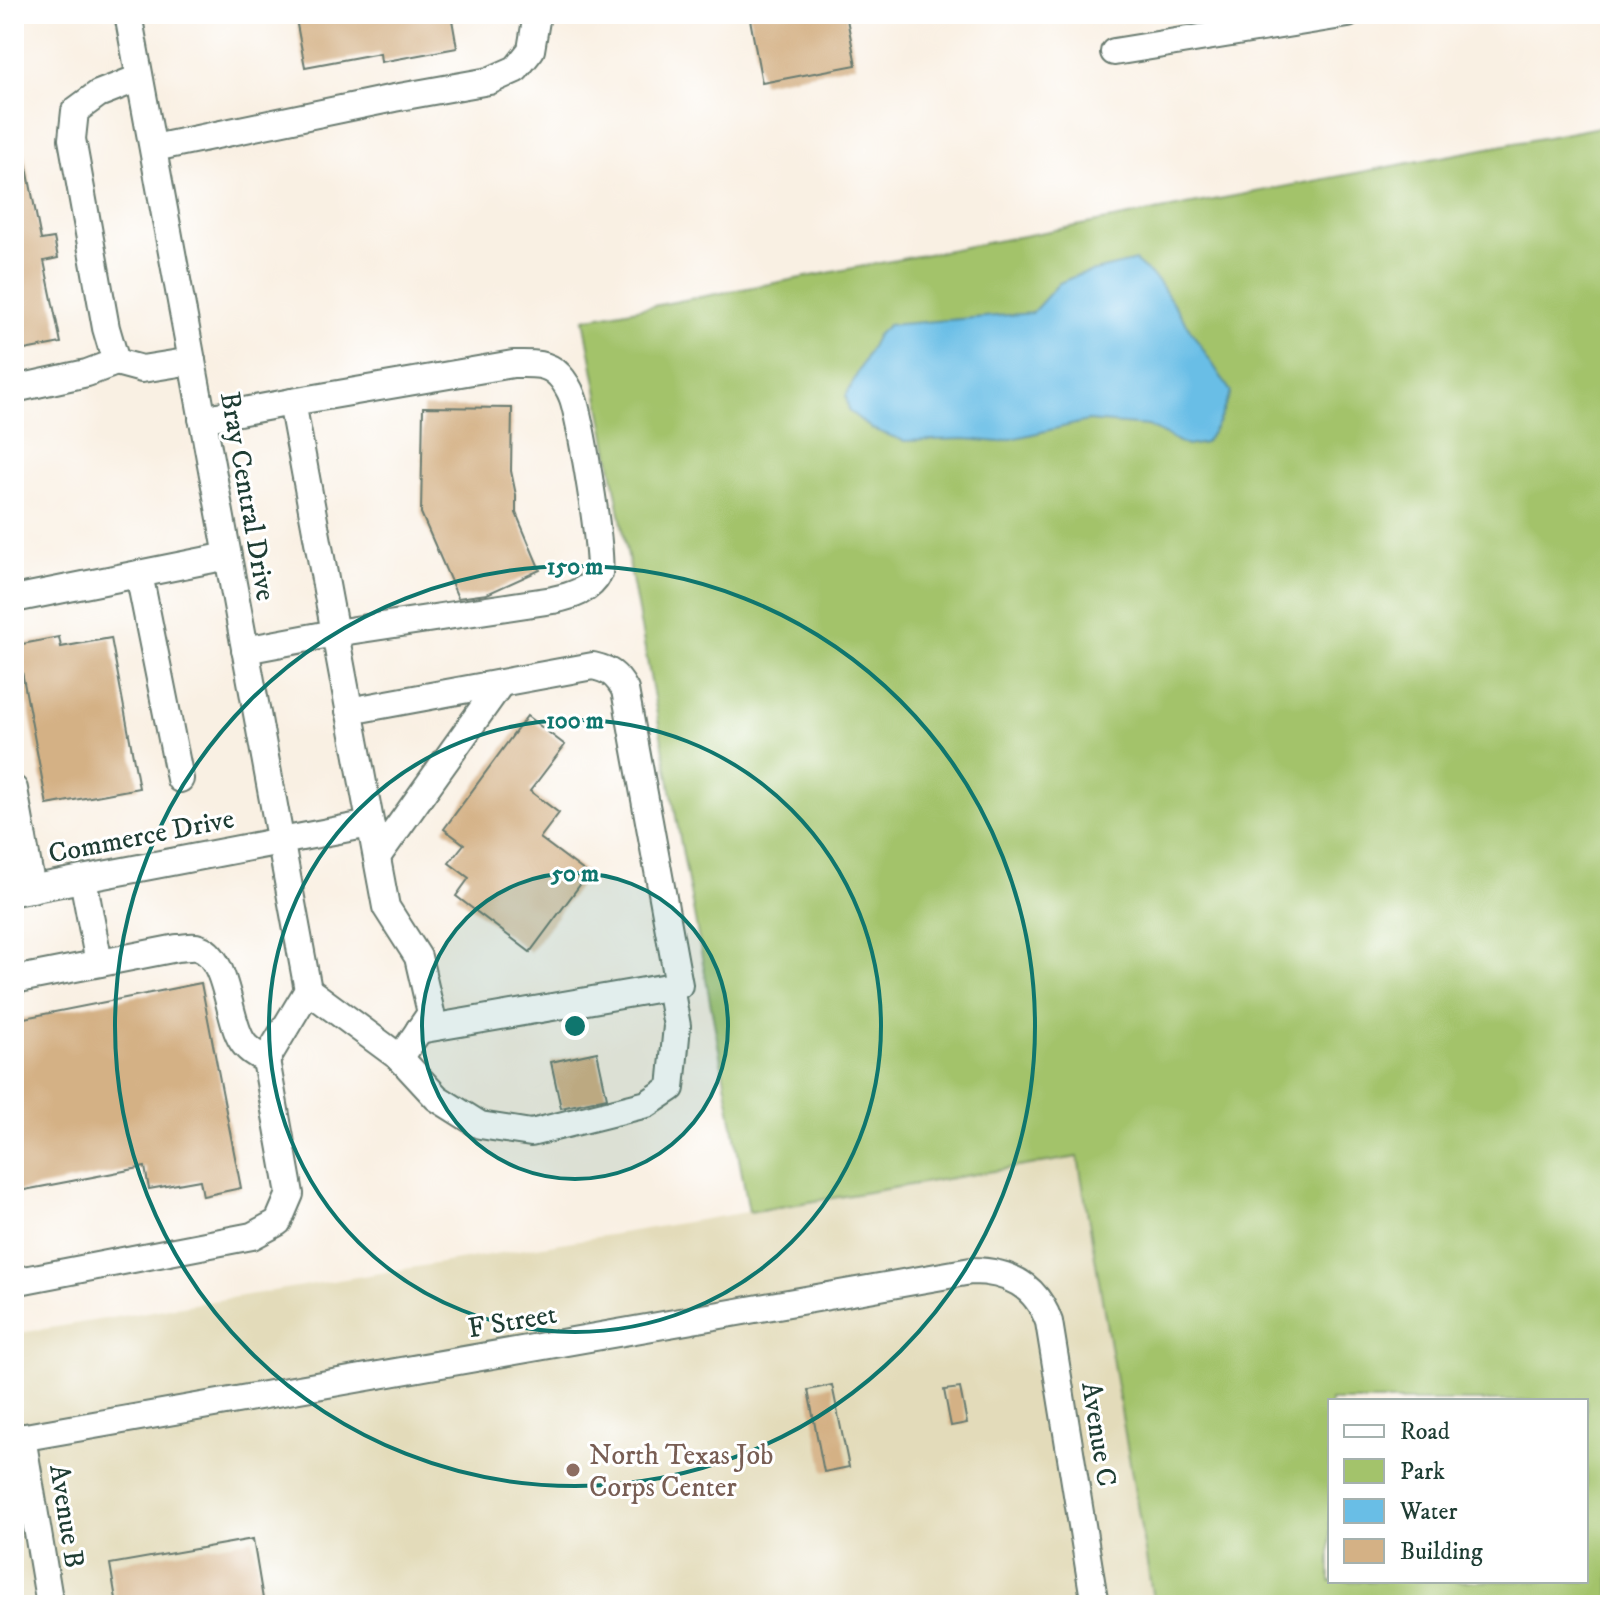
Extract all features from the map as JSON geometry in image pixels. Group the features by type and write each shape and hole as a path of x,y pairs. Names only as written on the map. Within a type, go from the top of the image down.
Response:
{"street":[{"path":"154,148 489,81 516,69 531,50 537,14"},
{"path":"1114,52 1348,14"},
{"name":"Bray Central Drive","path":"132,15 139,78 308,990"},
{"path":"116,362 106,328 72,139 75,111 98,94 139,78"},
{"path":"14,389 87,373 116,362 142,369 192,361"},
{"path":"202,419 513,364 541,364 559,373 573,396 599,536 600,570 591,585 574,595 553,600 245,650"},
{"path":"292,402 386,907 418,957 431,1013 400,1058"},
{"path":"14,599 228,556"},
{"path":"139,574 180,779"},
{"path":"349,711 593,666 610,670 618,676 625,690 679,985 419,1030"},
{"path":"377,857 501,683"},
{"path":"14,789 23,891"},
{"name":"Commerce Drive","path":"23,891 370,824"},
{"path":"83,879 99,963"},
{"path":"14,980 177,948 197,947 211,956 219,970 243,1044 266,1060"},
{"path":"14,1282 252,1236 278,1222 290,1194 266,1060 308,990 400,1058 437,1098 480,1125 531,1133 647,1104 671,1088 677,1026 670,987"},
{"name":"F Street","path":"18,1438 971,1271 996,1273 1020,1282"},
{"name":"Avenue C","path":"1020,1282 1037,1298 1049,1322 1095,1605"},
{"name":"Avenue B","path":"18,1438 50,1605"}],"shaded area":[{"name":"North Texas Job Corps Center","path":"1078,1157 1154,1605 14,1605 14,1334"}],"green space":[{"path":"1610,125 1610,1605 1154,1605 1078,1157 749,1212 584,319"}],"water":[{"path":"1135,261 1159,282 1231,392 1218,423 1205,443 1187,446 1148,426 1088,421 999,442 965,439 904,441 872,429 849,411 846,396 877,335 888,325 1032,313 1059,283 1078,275"}],"building":[{"path":"295,14 451,14 457,48 381,62 380,53 305,67"},
{"path":"749,14 846,14 856,65 762,83"},
{"path":"22,142 41,240 54,238 58,258 44,261 61,343 14,352 14,143"},
{"path":"423,407 512,408 511,471 516,513 540,570 487,594 458,598 421,513"},
{"path":"59,637 61,647 111,638 139,788 47,805 17,645"},
{"path":"527,716 565,745 530,791 559,813 540,838 588,874 530,952 456,896 469,878 449,863 464,844 444,829"},
{"path":"201,983 241,1188 203,1196 200,1180 149,1189 145,1167 14,1192 14,1020"},
{"path":"597,1052 607,1098 561,1108 551,1062"},
{"path":"832,1385 849,1467 824,1472 808,1390"},
{"path":"960,1388 967,1423 951,1426 944,1390"},
{"path":"253,1539 264,1605 117,1605 110,1564"}],"place":[{"name":"North Texas Job Corps Center","path":"573,1470"}]}
